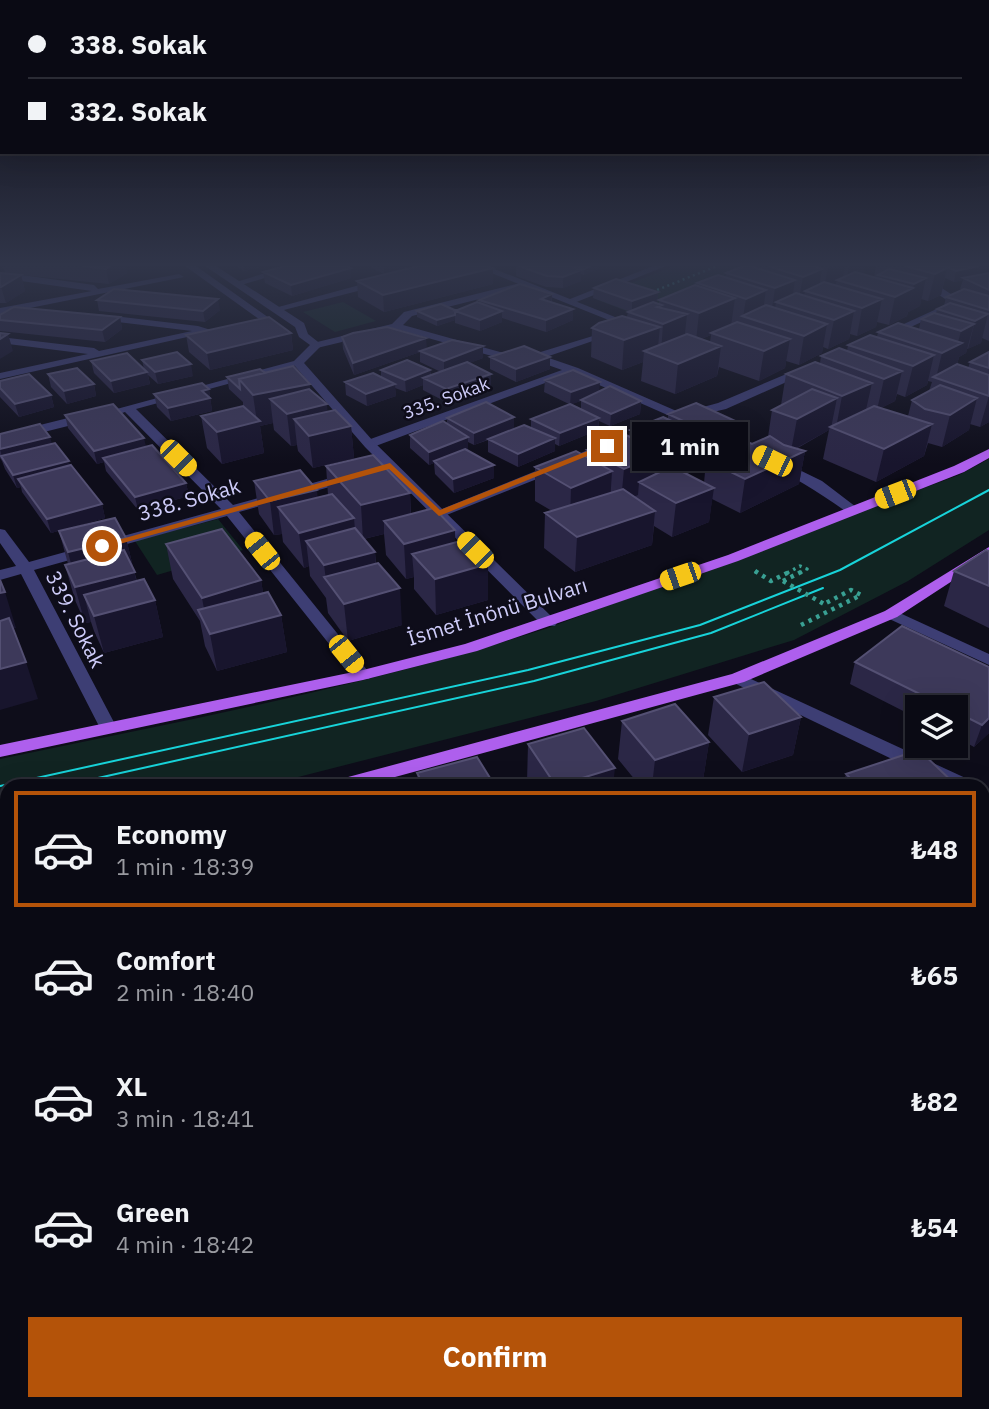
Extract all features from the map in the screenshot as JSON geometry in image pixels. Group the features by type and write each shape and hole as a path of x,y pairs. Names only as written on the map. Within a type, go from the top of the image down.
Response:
{"main road":[{"name":"İsmet İnönü Bulvarı","path":"0,751 363,675 471,648 733,558 959,469 989,453"},
{"path":"364,779 738,678 891,614 989,551"}],"street":[{"path":"0,376 204,332"},
{"path":"289,332 303,335 317,345"},
{"path":"0,439 298,363 317,345 372,332"},
{"path":"416,332 499,355 535,358 574,370 680,417 817,484 852,510"},
{"path":"535,358 611,332"},
{"path":"871,341 892,332"},
{"path":"0,340 109,353"},
{"path":"298,363 369,444 377,470 439,513 549,623"},
{"path":"667,422 722,406 822,363"},
{"name":"335. Sokak","path":"369,444 574,370"},
{"path":"128,408 229,509 363,675"},
{"path":"439,513 616,442"},
{"name":"338. Sokak","path":"0,575 229,509 377,470"},
{"name":"339. Sokak","path":"0,533 26,569 108,728"},
{"path":"891,614 989,660"},
{"path":"738,678 950,779"}],"path":[{"path":"771,581 800,566 807,569 783,581 824,604 851,590 861,595 826,613"}],"green space":[{"path":"989,459 989,530 908,581 794,640 596,701 290,779 0,779 0,759 343,685 545,629 959,475"},
{"path":"218,519 243,550 157,575 135,541"}],"building":[{"path":"201,332 291,333 207,353 186,335"},
{"path":"404,332 426,338 353,363 342,337 353,333"},
{"path":"602,332 647,332 624,340"},
{"path":"767,332 790,339 764,351 711,333"},
{"path":"791,332 812,332 804,336"},
{"path":"878,332 926,332 962,343 942,353"},
{"path":"687,334 721,346 678,364 644,351"},
{"path":"870,335 934,355 913,366 848,345"},
{"path":"452,340 483,346 444,361 420,351"},
{"path":"524,346 550,357 516,369 490,357"},
{"path":"839,348 902,371 884,379 821,356"},
{"path":"177,352 191,364 155,372 142,360"},
{"path":"989,352 989,368 970,362"},
{"path":"127,353 147,372 111,381 91,361"},
{"path":"407,360 430,370 405,380 381,370"},
{"path":"467,362 491,374 446,389 423,378"},
{"path":"815,362 872,383 842,396 786,374"},
{"path":"957,364 989,375 989,396 933,377"},
{"path":"293,366 310,384 253,395 239,379"},
{"path":"77,368 94,384 64,391 48,374"},
{"path":"260,369 265,373 239,379 240,389 227,377"},
{"path":"573,370 600,382 571,392 545,380"},
{"path":"373,373 395,384 366,394 345,382"},
{"path":"29,374 51,395 15,404 0,388 0,381"},
{"path":"202,383 209,389 202,391 210,398 168,408 154,394"},
{"path":"940,385 977,398 950,415 925,409 912,400"},
{"path":"610,386 641,401 611,414 581,400"},
{"path":"309,389 327,404 287,414 270,399"},
{"path":"812,389 837,398 797,419 772,410"},
{"path":"486,402 514,417 474,433 447,418"},
{"path":"696,403 733,420 705,431 668,414"},
{"path":"113,404 144,438 94,451 65,415"},
{"path":"570,404 599,418 560,433 531,419"},
{"path":"243,406 260,421 217,432 201,416"},
{"path":"874,406 932,424 884,449 830,427"},
{"path":"335,410 351,426 309,436 294,419"},
{"path":"663,417 704,436 670,450 630,430"},
{"path":"443,421 468,437 429,452 410,435"},
{"path":"40,424 50,437 0,449 0,434"},
{"path":"524,425 555,438 518,454 488,439"},
{"path":"626,435 663,453 624,469 587,450"},
{"path":"770,436 784,445 805,451 745,479 706,460 748,442 752,444"},
{"path":"55,443 69,461 13,475 1,456"},
{"path":"152,445 186,483 135,497 103,458"},
{"path":"465,449 494,465 453,479 434,461"},
{"path":"576,451 612,471 571,488 535,467"},
{"path":"373,455 410,493 361,505 326,466"},
{"path":"71,465 102,504 47,519 18,479"},
{"path":"677,469 714,488 676,503 639,482 660,472"},
{"path":"300,470 317,490 270,501 254,481"},
{"path":"623,489 655,511 577,537 545,513"},
{"path":"332,494 354,518 299,533 278,507"},
{"path":"434,508 455,530 404,544 384,521"},
{"path":"115,518 126,538 68,552 59,531"},
{"path":"355,528 375,552 324,565 306,541"},
{"path":"222,529 261,580 202,598 166,544"},
{"path":"464,540 488,564 435,579 412,554"},
{"path":"124,550 135,572 75,587 65,565"},
{"path":"986,550 989,551 989,586 954,571"},
{"path":"378,563 400,588 344,604 324,577"},
{"path":"144,579 155,600 94,616 84,595"},
{"path":"0,580 5,592 0,593"},
{"path":"268,592 281,615 210,634 198,610"},
{"path":"9,618 26,662 0,669 0,621"},
{"path":"902,626 989,667 989,718 982,725 968,718 968,695 922,695 855,662"},
{"path":"764,682 801,717 749,734 714,697"},
{"path":"675,704 709,742 655,760 622,721"},
{"path":"584,728 615,768 579,779 551,779 528,744"},
{"path":"905,755 905,758 927,758 950,779 851,779 846,774"},
{"path":"477,757 491,779 420,779 417,773"}],"tram line":[{"path":"32,779 528,670 700,625 840,570 989,490"},
{"path":"93,779 534,681 711,633 823,588"}],"route":[{"path":"102,546 390,466 439,513 607,446"}]}
